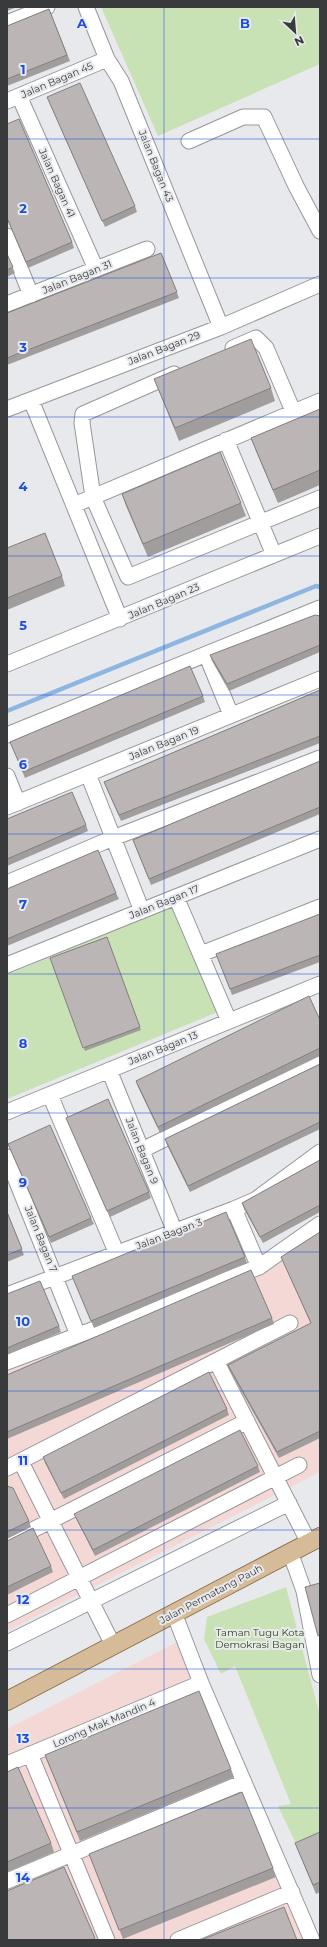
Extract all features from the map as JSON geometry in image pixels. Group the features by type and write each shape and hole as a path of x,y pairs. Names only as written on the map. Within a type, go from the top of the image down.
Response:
{"main road":[{"name":"Jalan Permatang Pauh","path":"7,1701 315,1540"}],"street":[{"path":"7,23 47,7"},
{"name":"Jalan Bagan 43","path":"86,7 107,59 121,81 221,327"},
{"name":"Jalan Bagan 45","path":"13,98 107,59"},
{"name":"Jalan Bagan 41","path":"13,98 96,270"},
{"path":"189,142 243,117 264,117 296,186 320,230"},
{"path":"7,236 31,295"},
{"name":"Jalan Bagan 31","path":"7,304 147,249"},
{"name":"Jalan Bagan 29","path":"7,409 221,327 320,284"},
{"path":"220,354 256,338 266,348 293,411"},
{"path":"184,370 83,414 82,423 93,497 128,577 320,498"},
{"path":"32,400 120,619"},
{"path":"74,505 293,411 320,401"},
{"path":"226,440 274,555"},
{"name":"Jalan Bagan 23","path":"7,664 320,536"},
{"path":"7,735 320,608"},
{"path":"206,654 231,715"},
{"name":"Jalan Bagan 19","path":"12,805 320,678"},
{"path":"7,883 113,838 320,758"},
{"path":"88,774 142,911"},
{"path":"7,776 12,805"},
{"name":"Jalan Bagan 17","path":"7,965 320,839"},
{"path":"176,897 229,1021"},
{"path":"201,954 320,907"},
{"name":"Jalan Bagan 13","path":"7,1112 320,984"},
{"path":"142,1150 320,1063"},
{"name":"Jalan Bagan 9","path":"109,1070 175,1232"},
{"path":"50,1094 117,1254"},
{"name":"Jalan Bagan 3","path":"7,1295 234,1210 255,1200 320,1152"},
{"name":"Jalan Bagan 7","path":"7,1157 78,1335"},
{"path":"234,1210 258,1267"},
{"path":"7,1362 258,1267 320,1224"},
{"path":"7,1468 290,1323"},
{"name":"Jalan Permatang Pauh","path":"216,1361 289,1503 315,1540"},
{"path":"7,1544 248,1421"},
{"path":"21,1462 113,1645"},
{"path":"7,1615 80,1579 299,1465"},
{"path":"7,1643 289,1503"},
{"path":"290,1552 304,1591 317,1650 320,1675"},
{"path":"304,1591 320,1586"},
{"path":"174,1613 201,1682 312,1940"},
{"name":"Lorong Mak Mandin 4","path":"7,1764 201,1682"},
{"path":"30,1754 107,1940"},
{"path":"7,1881 244,1782"},
{"path":"178,1940 292,1892"}],"shaded area":[{"path":"320,1233 320,1472 7,1631 7,1372 271,1267"},
{"path":"185,1638 314,1940 7,1940 7,1729"}],"green space":[{"path":"101,7 320,7 320,64 158,136"},
{"path":"176,905 220,1011 7,1099 7,975"},
{"name":"Taman Tugu Kota Demokrasi Bagan","path":"286,1587 320,1716 320,1839 298,1848 278,1806 291,1804 235,1666 221,1674 204,1639 207,1617"}],"building":[{"path":"49,9 67,55 7,79 7,26"},
{"path":"80,83 135,206 102,221 47,97"},
{"path":"19,119 72,242 26,262 7,218 7,124"},
{"path":"161,253 177,292 7,358 7,313"},
{"path":"7,254 13,267 7,270"},
{"path":"251,339 271,388 175,428 154,379"},
{"path":"320,409 320,470 273,490 251,438"},
{"path":"220,452 241,503 143,544 122,494"},
{"path":"45,533 62,576 7,598 7,548"},
{"path":"315,615 320,616 320,645 227,684 210,655"},
{"path":"190,666 203,696 23,772 10,742"},
{"path":"320,690 320,736 119,815 104,782"},
{"path":"320,761 320,807 149,879 133,840"},
{"path":"72,792 86,825 7,859 7,819"},
{"path":"98,850 116,893 7,939 7,889"},
{"path":"320,914 320,955 230,989 216,954"},
{"path":"107,937 140,1027 83,1048 50,958"},
{"path":"309,996 320,1020 320,1048 158,1127 136,1081"},
{"path":"320,1064 320,1122 188,1186 165,1139"},
{"path":"108,1099 149,1192 107,1211 66,1118"},
{"path":"50,1125 91,1218 49,1237 8,1144"},
{"path":"320,1160 320,1205 260,1237 242,1203"},
{"path":"7,1212 22,1249 7,1255"},
{"path":"226,1212 245,1257 91,1321 72,1276"},
{"path":"320,1232 320,1431 277,1452 228,1365 311,1323 281,1257"},
{"path":"251,1270 272,1318 7,1432 7,1375"},
{"path":"40,1281 59,1326 7,1348 7,1294"},
{"path":"209,1372 227,1409 61,1493 43,1457"},
{"path":"240,1430 258,1466 93,1550 74,1514"},
{"path":"7,1486 13,1488 29,1521 7,1532"},
{"path":"33,1528 51,1566 7,1587 7,1541"},
{"path":"320,1583 320,1635 318,1636 305,1587"},
{"path":"199,1691 231,1769 77,1832 45,1755"},
{"path":"18,1767 51,1843 7,1862 7,1772"},
{"path":"242,1792 273,1868 119,1930 89,1854"},
{"path":"320,1832 320,1882 313,1885 295,1843"},
{"path":"64,1867 95,1938 92,1940 7,1940 7,1891"},
{"path":"284,1907 297,1940 201,1940"}],"waterway":[{"path":"7,711 316,586 320,587"}]}
